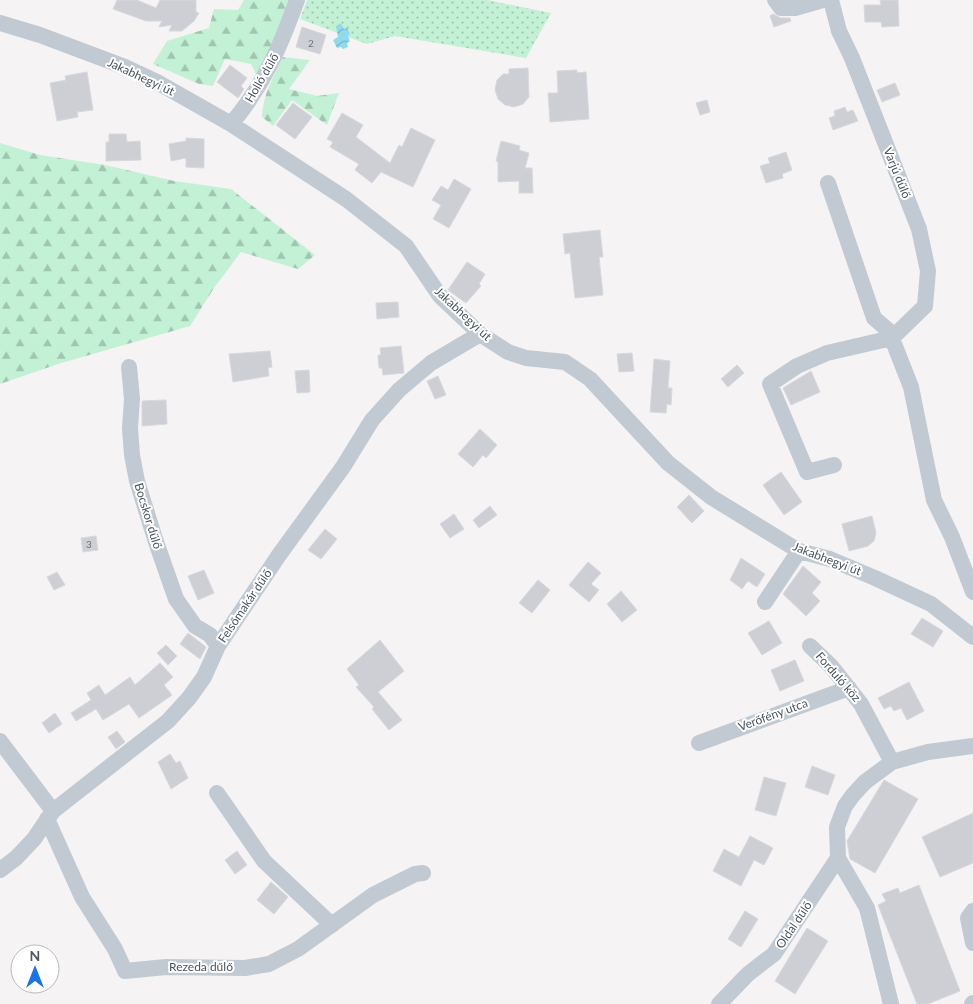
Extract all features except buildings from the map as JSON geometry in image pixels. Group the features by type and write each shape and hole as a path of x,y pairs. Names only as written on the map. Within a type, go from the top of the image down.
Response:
{"street":[{"name":"Holló dűlő","path":"231,124 246,107 276,57 297,0"},
{"path":"775,0 781,8 796,8 823,0"},
{"name":"Varjú dűlő","path":"831,0 839,31 852,58 919,229 928,271 925,306 892,338"},
{"name":"Jakabhegyi út","path":"0,23 40,35 125,67 157,82 231,124 346,199 406,246 440,296 480,334 508,352 526,358 565,362 580,371 590,379 668,463 711,497 800,552 830,559 931,604 973,637"},
{"path":"828,183 874,318 889,332 911,386 934,500 952,537 973,592"},
{"name":"Felsőmakár dűlő","path":"0,870 16,858 50,815 168,721 204,677 218,646 279,555 343,467 372,420 399,390 432,363 480,334"},
{"path":"834,465 807,472 770,384 797,366 827,353 892,338"},
{"name":"Bocskor dűlő","path":"129,367 132,399 130,428 132,455 137,481 158,548 169,581 181,608 195,626 214,639 218,646"},
{"path":"766,602 800,552"},
{"name":"Forduló köz","path":"810,646 849,688 861,704 892,762"},
{"name":"Verőfény utca","path":"699,743 849,688"},
{"path":"0,741 50,815"},
{"path":"891,1004 867,908 838,858 837,826 845,806 865,782 892,762 928,752 973,746"},
{"path":"216,793 264,861 332,925"},
{"name":"Rezeda dűlő","path":"50,815 82,897 115,949 125,971 166,967 245,968 269,964 298,949 373,895 415,874 423,873"},
{"name":"Oldal dűlő","path":"719,1004 748,974 774,954 838,858"},
{"path":"973,911 968,918 973,943"}],"green space":[{"path":"244,0 292,0 259,80 251,64 225,59 213,86 199,84 153,64 167,41 209,28 214,9 238,10"},
{"path":"307,0 487,0 551,13 526,58 395,36 367,44 300,19"},
{"path":"283,57 310,60 289,89 317,96 339,93 327,125 292,100 273,126 262,117 266,94"},
{"path":"0,143 40,155 105,165 174,181 231,189 315,255 298,269 241,252 214,288 190,326 58,364 0,384"}],"water":[{"path":"341,23 350,34 348,36 350,41 347,43 348,47 343,49 341,47 337,48 333,40 338,37 336,26"}]}
